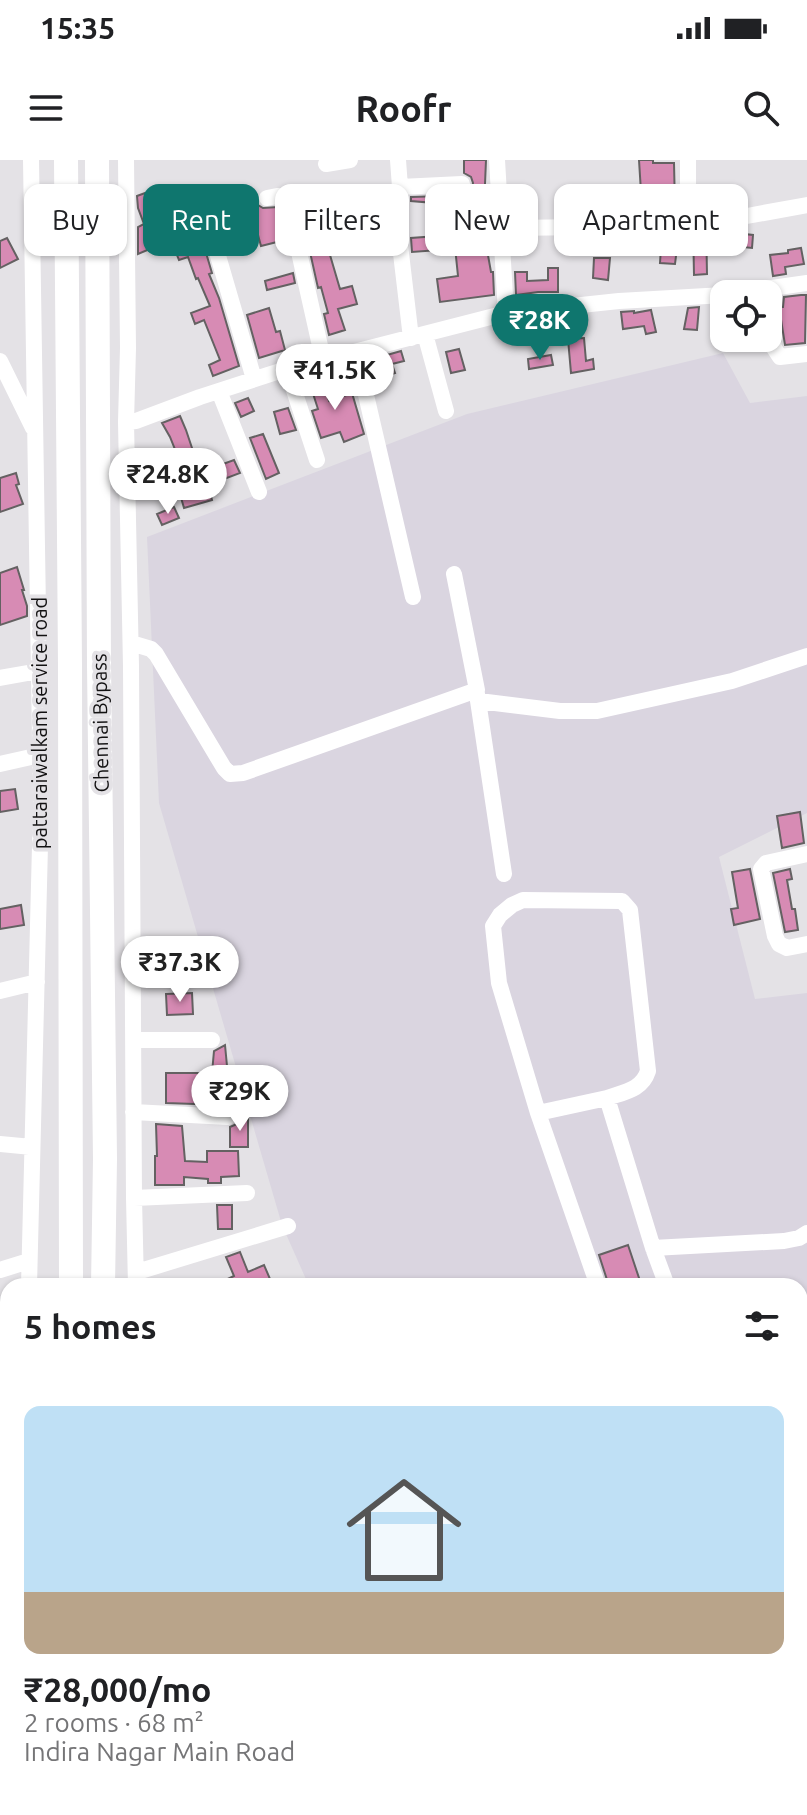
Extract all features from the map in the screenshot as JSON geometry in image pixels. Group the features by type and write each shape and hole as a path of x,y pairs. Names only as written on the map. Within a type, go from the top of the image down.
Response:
{"highway":[{"name":"Chennai Bypass","path":"66,160 71,1278"},
{"name":"Chennai Bypass","path":"97,160 105,1159 103,1278"}],"street":[{"name":"pattaraiwalkam service road","path":"29,1278 41,805 31,160"},
{"path":"126,160 136,1278"},
{"path":"326,164 350,160"},
{"path":"398,160 400,184"},
{"path":"497,160 498,184"},
{"path":"538,228 591,227 683,217 688,213 687,161"},
{"path":"267,198 281,196 288,203 323,359"},
{"path":"748,216 807,205"},
{"path":"218,256 254,379"},
{"path":"402,256 418,336 446,411"},
{"path":"503,256 506,313"},
{"path":"782,288 807,283"},
{"path":"126,422 287,369 506,313 619,301 710,296"},
{"path":"356,352 413,597"},
{"path":"777,352 780,357 807,354"},
{"path":"0,361 8,395 36,433"},
{"path":"287,369 317,460"},
{"path":"219,391 259,492"},
{"path":"454,574 478,696 504,874"},
{"path":"131,643 151,649 156,654 230,774 243,773 478,696 560,711 597,711 732,681 807,656"},
{"path":"0,678 39,671"},
{"path":"0,764 40,755"},
{"path":"807,854 766,863 761,869 779,944 787,948 807,944"},
{"path":"538,1113 607,1098 640,1086 645,1081 648,1071 630,910 622,901 523,900 500,915 493,926 499,983 538,1113 595,1278"},
{"path":"0,991 37,982"},
{"path":"133,1040 212,1040"},
{"path":"607,1098 664,1278"},
{"path":"133,1112 228,1117"},
{"path":"0,1144 32,1147"},
{"path":"134,1198 247,1193"},
{"path":"139,1278 288,1226"},
{"path":"653,1248 784,1241 807,1233"},
{"path":"0,1270 29,1261"}],"shaded area":[{"path":"723,353 750,403 807,396 807,813 719,857 755,999 807,993 807,1278 305,1278 282,1225 159,803 147,537 467,414"}],"building":[{"path":"464,160 486,160 485,184 473,184 471,177 464,173"},
{"path":"639,160 674,163 674,184 640,184"},
{"path":"143,194 143,221 138,208 137,196"},
{"path":"411,197 425,197 425,202 411,201"},
{"path":"259,206 275,207 275,242 261,246"},
{"path":"143,224 143,252 138,254 138,227"},
{"path":"748,234 753,235 752,248 748,248"},
{"path":"425,237 425,251 412,252 411,238"},
{"path":"7,238 18,259 0,268 0,241"},
{"path":"801,248 804,264 785,267 786,274 773,276 770,255"},
{"path":"177,256 207,256 212,273 209,274 239,366 213,376 209,365 220,360 204,320 195,324 191,313 210,306 188,257 179,260"},
{"path":"311,256 330,256 340,289 352,286 357,304 338,309 345,330 329,335 324,314 328,313 321,287 318,288"},
{"path":"456,256 488,256 493,272 494,295 440,302 437,279 458,276"},
{"path":"660,256 676,256 675,264 660,263"},
{"path":"694,256 707,256 707,274 694,275"},
{"path":"594,258 610,258 608,280 593,278"},
{"path":"548,268 558,268 558,292 516,295 515,272 527,272 527,281 548,280"},
{"path":"293,273 295,283 267,290 265,281"},
{"path":"806,295 805,343 785,345 782,326 784,297"},
{"path":"699,307 697,330 684,329 688,308"},
{"path":"269,308 285,350 259,358 247,315"},
{"path":"651,310 656,332 646,334 644,326 623,329 621,312"},
{"path":"584,338 586,361 593,359 594,369 571,373 568,339"},
{"path":"459,349 465,370 451,373 446,352"},
{"path":"401,351 404,361 392,364 395,373 385,376 380,357"},
{"path":"551,355 553,365 529,369 528,359"},
{"path":"320,372 329,401 352,393 364,434 344,442 340,432 321,438 312,411 318,409 307,375"},
{"path":"248,398 254,411 241,417 235,403"},
{"path":"288,408 296,430 280,434 274,412"},
{"path":"180,416 201,472 234,460 240,473 208,485 212,500 184,508 180,494 183,494 172,471 182,467 162,423"},
{"path":"263,434 279,473 266,479 250,438"},
{"path":"16,473 19,484 16,485 23,504 0,512 0,478"},
{"path":"174,507 179,518 162,525 157,514"},
{"path":"17,567 27,616 0,625 0,573"},
{"path":"15,789 18,809 0,812 0,791"},
{"path":"800,812 804,843 782,848 777,816"},
{"path":"750,869 760,919 734,925 731,909 738,908 732,872"},
{"path":"790,869 792,879 787,880 798,930 785,932 773,873"},
{"path":"21,905 24,925 0,929 0,909"},
{"path":"192,993 193,1014 167,1015 166,994"},
{"path":"225,1045 224,1105 166,1103 166,1073 212,1073 214,1051"},
{"path":"239,1116 248,1116 248,1147 230,1147 230,1127 237,1124"},
{"path":"156,1124 182,1126 185,1161 207,1162 207,1151 238,1151 239,1176 221,1177 221,1183 184,1177 184,1185 155,1185"},
{"path":"217,1205 232,1205 232,1229 218,1229"},
{"path":"628,1245 639,1278 606,1278 599,1255"},
{"path":"240,1252 248,1272 264,1265 270,1278 230,1278 234,1276 226,1257"}]}
